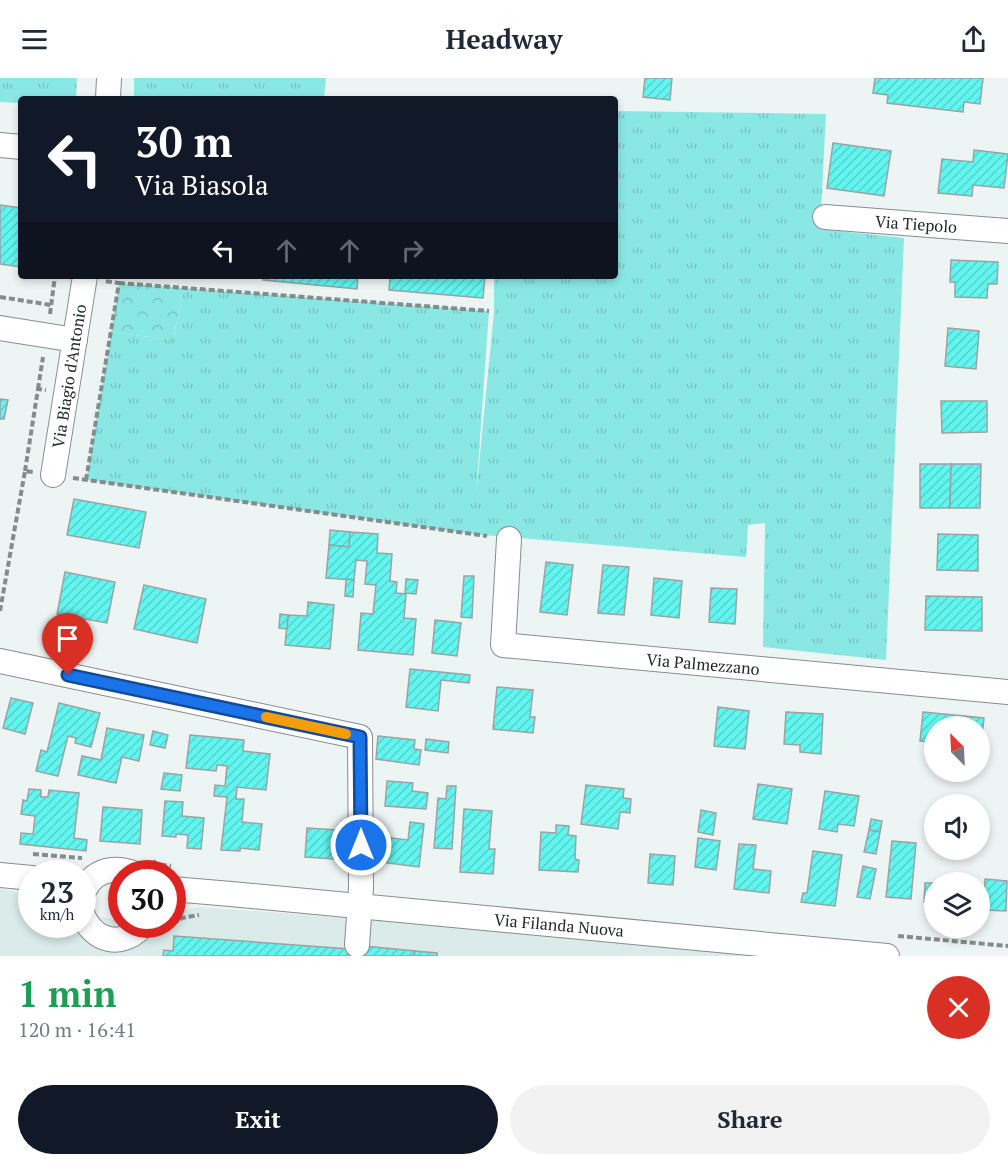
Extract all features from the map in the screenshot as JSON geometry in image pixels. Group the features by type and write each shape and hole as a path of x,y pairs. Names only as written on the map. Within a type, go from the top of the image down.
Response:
{"street":[{"path":"108,96 109,78"},
{"path":"0,145 18,147"},
{"name":"Via Tiepolo","path":"825,217 1008,231"},
{"name":"Via Biagio d'Antonio","path":"53,475 84,279"},
{"path":"0,328 75,340"},
{"name":"Via Palmezzano","path":"509,540 503,645 1008,692"},
{"path":"0,661 360,737 361,888 357,945"},
{"path":"0,875 18,877"},
{"name":"Via Filanda Nuova","path":"186,891 887,956"},
{"name":"Via Filanda Nuova","path":"186,905 231,894"},
{"path":"96,929 107,938 117,940 127,938"},
{"path":"96,935 110,956"},
{"path":"127,956 136,938"}],"path":[{"path":"96,279 119,283 489,311"},
{"path":"86,480 119,283"},
{"path":"0,297 51,305"},
{"path":"0,611 38,389 66,394"},
{"path":"25,471 509,540"}],"shaded area":[{"path":"0,888 18,893 18,938 96,938 96,915 108,918 108,938 186,938 186,910 197,907 419,923 769,956 0,956"}],"green space":[{"path":"0,78 77,78 76,96 18,96 18,103 0,102"},
{"path":"134,78 326,78 324,96 134,96"},
{"path":"618,111 826,114 820,229 904,238 886,660 763,647 765,523 748,525 746,557 472,534 86,480 111,332 173,340 184,288 489,311 476,495 494,312 494,279 618,279"},
{"path":"119,283 184,288 173,340 111,332"}],"building":[{"path":"645,78 672,78 670,100 643,97"},
{"path":"875,78 983,78 980,104 964,102 963,112 887,103 888,95 873,93"},
{"path":"833,143 891,151 884,196 827,188"},
{"path":"974,150 1008,154 1004,188 973,185 972,196 938,193 942,159 973,162"},
{"path":"0,205 18,208 18,267 0,264"},
{"path":"951,260 998,262 997,284 988,284 987,298 955,297 955,282 950,282"},
{"path":"263,279 358,279 357,289"},
{"path":"390,279 485,279 483,298 389,290"},
{"path":"948,328 979,331 976,369 945,366"},
{"path":"0,399 8,400 4,419 0,419"},
{"path":"941,401 987,401 987,432 942,433"},
{"path":"920,464 951,464 950,508 920,508"},
{"path":"951,464 981,464 980,508 950,508"},
{"path":"74,499 146,512 139,548 67,535"},
{"path":"330,530 350,532 349,547 329,545"},
{"path":"350,532 378,534 377,553 392,554 390,581 397,582 396,593 406,594 404,618 416,619 413,655 358,650 361,613 373,614 376,585 365,584 367,561 356,560 354,580 326,578 329,545 349,547"},
{"path":"938,534 978,535 978,571 937,570"},
{"path":"546,562 573,565 567,615 540,612"},
{"path":"603,565 629,567 624,615 598,613"},
{"path":"65,572 115,582 107,623 57,614"},
{"path":"464,576 474,576 472,618 461,617"},
{"path":"654,578 682,581 679,618 651,615"},
{"path":"346,579 354,580 353,597 345,596"},
{"path":"406,579 418,580 416,594 405,593"},
{"path":"144,585 206,599 197,643 134,629"},
{"path":"711,588 737,589 735,624 709,622"},
{"path":"926,596 982,597 982,631 925,630"},
{"path":"308,602 334,605 330,649 285,645 288,615 307,616"},
{"path":"280,614 288,615 287,629 279,628"},
{"path":"435,620 461,623 457,656 432,653"},
{"path":"410,669 470,675 469,683 441,680 438,711 406,707"},
{"path":"497,687 533,690 530,717 535,717 533,733 493,729"},
{"path":"11,698 33,703 25,734 3,728"},
{"path":"59,703 100,713 91,747 75,743 76,738 68,736 58,776 36,771 41,750 47,752"},
{"path":"718,707 749,711 745,749 714,746"},
{"path":"786,712 823,714 821,754 800,752 800,745 784,744"},
{"path":"923,712 964,716 924,716 924,741 920,741"},
{"path":"107,728 144,735 139,761 122,757 116,783 78,775 82,756 101,760"},
{"path":"153,731 168,735 165,748 150,745"},
{"path":"190,735 244,740 243,751 270,754 266,790 237,787 236,799 244,799 242,822 262,824 259,850 240,848 240,851 221,850 227,797 214,796 215,785 225,786 227,766 217,765 216,771 186,768"},
{"path":"378,736 415,740 414,749 421,750 419,765 376,759"},
{"path":"426,739 449,742 448,753 425,750"},
{"path":"164,773 182,775 180,791 161,789"},
{"path":"387,781 413,783 412,791 428,793 426,809 385,806"},
{"path":"758,784 792,789 787,824 753,819"},
{"path":"586,785 624,789 623,798 631,799 630,813 620,812 618,829 581,824"},
{"path":"447,786 456,786 452,849 434,848 438,798 446,799"},
{"path":"29,789 41,790 41,797 48,797 49,790 79,793 74,838 87,840 86,851 20,844 21,833 33,834 35,816 21,814 23,800 27,801"},
{"path":"825,791 859,796 854,826 838,824 837,832 819,829"},
{"path":"165,801 183,802 182,816 204,818 201,849 187,848 188,835 162,836"},
{"path":"103,807 142,810 140,844 100,841"},
{"path":"464,809 492,811 489,849 495,849 493,874 460,872"},
{"path":"701,810 716,813 713,835 698,832"},
{"path":"871,819 882,821 880,832 869,830"},
{"path":"410,822 424,824 419,867 381,862 384,837 408,840"},
{"path":"556,825 569,826 568,835 576,836 575,859 579,860 578,872 539,870 541,832 556,833"},
{"path":"307,828 337,830 334,859 305,857"},
{"path":"869,830 880,832 876,854 864,852"},
{"path":"698,838 720,841 716,870 695,867"},
{"path":"892,841 916,843 911,899 886,897"},
{"path":"739,844 756,845 753,869 771,871 769,893 734,889"},
{"path":"813,851 842,855 835,906 801,902 803,893 807,893"},
{"path":"650,854 675,856 673,885 648,883"},
{"path":"863,866 876,869 870,899 857,897"},
{"path":"990,879 1007,881 1006,911 990,910"},
{"path":"186,937 349,949 348,956 163,956 164,950 173,951 174,938"},
{"path":"364,946 415,951 414,956 363,956"},
{"path":"415,951 437,953 437,956 414,956"}],"slow traffic":[{"path":"266,717 346,734"}],"route":[{"path":"68,675 360,737 361,845"}]}
